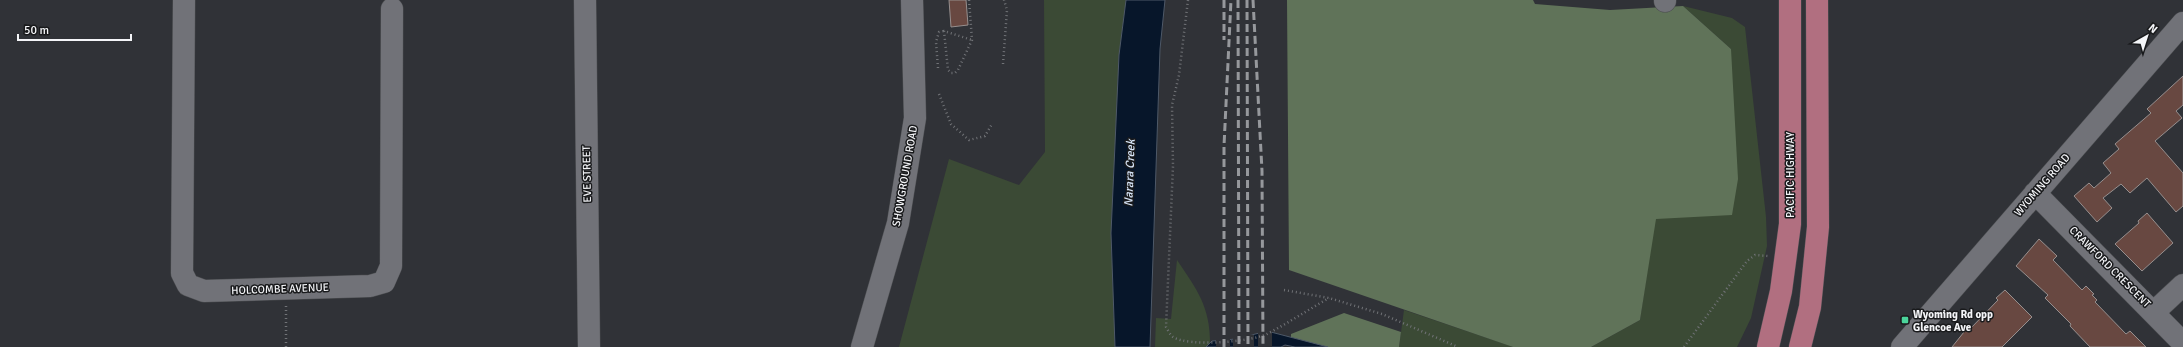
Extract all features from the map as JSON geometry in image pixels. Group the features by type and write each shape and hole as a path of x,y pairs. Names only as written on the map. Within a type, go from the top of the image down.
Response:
{"main road":[{"name":"PACIFIC HIGHWAY","path":"1768,347 1781,291 1790,224 1790,0"},
{"path":"1800,347 1810,307 1818,227 1817,0"}],"street":[{"name":"HOLCOMBE AVENUE","path":"184,0 182,273 188,284 204,291 370,286 384,282 391,266 392,9"},
{"name":"EVE STREET","path":"585,0 589,347"},
{"name":"SHOWGROUND ROAD","path":"862,347 898,223 915,118 912,0"},
{"name":"WYOMING ROAD","path":"1902,347 2183,24"},
{"name":"CRAWFORD CRESCENT","path":"2035,193 2183,343"},
{"path":"2154,312 2183,285"}],"path":[{"path":"944,31 948,70 955,73 958,70 972,40 969,0"},
{"path":"1003,64 1007,10 1004,0"},
{"path":"1188,0 1179,75 1172,105 1173,166 1166,327 1172,336 1181,341 1203,344 1231,341 1266,334 1329,298"},
{"path":"938,68 936,42 939,32 944,31 972,40"},
{"path":"940,94 951,124 969,140 985,136 992,124"},
{"path":"1684,347 1747,261 1755,255 1771,256"},
{"path":"286,288 286,347"},
{"path":"1284,290 1329,298 1382,314 1458,347"}],"green space":[{"path":"1044,0 1126,0 1119,55 1111,233 1115,347 899,347 949,159 1019,185 1045,152"},
{"path":"1287,0 1533,0 1535,4 1610,10 1683,6 1731,49 1738,179 1732,215 1656,219 1640,320 1591,347 1513,347 1289,270"},
{"path":"1683,6 1732,18 1745,27 1766,217 1767,246 1751,318 1737,347 1591,347 1640,320 1655,218 1731,49"},
{"path":"1177,260 1202,300 1208,321 1210,347 1155,347 1156,318 1171,319"},
{"path":"1404,310 1511,346 1513,347 1399,347"},
{"path":"1344,313 1401,332 1399,347 1291,347 1291,334"}],"water":[{"name":"Narara Creek","path":"1126,0 1165,0 1160,49 1150,347 1115,347 1111,233 1119,55"},
{"path":"1267,331 1328,347 1295,347 1285,345 1281,347 1206,347 1212,341 1236,339"}],"pier":[{"path":"1267,329 1272,330 1272,347 1258,347 1258,331"},
{"path":"1248,334 1254,335 1254,347 1233,347 1233,337"},
{"path":"1216,339 1230,339 1230,347 1216,347"}],"building":[{"path":"949,0 966,0 968,25 951,27"},
{"path":"2183,76 2183,105 2176,111 2182,118 2155,141 2183,173 2183,206 2176,212 2147,178 2130,193 2121,184 2103,198 2112,208 2097,222 2074,196 2089,183 2094,188 2111,173 2103,163 2119,149 2115,144 2151,113 2147,109"},
{"path":"2147,213 2173,243 2142,271 2115,244 2139,223 2138,221"},
{"path":"2039,239 2057,256 2053,260 2082,290 2086,286 2094,294 2092,295 2097,300 2095,302 2126,334 2130,331 2146,347 2090,347 2070,326 2071,324 2045,298 2048,295 2016,266"},
{"path":"2005,290 2032,317 2002,347 1952,347 1968,327 1970,329 1998,300 1996,298"}],"railway":[{"path":"1224,0 1224,40"},
{"path":"1224,347 1224,146 1231,0"},
{"path":"1238,0 1239,347"},
{"path":"1247,0 1248,347"},
{"path":"1253,0 1262,171 1263,347"}],"place":[{"name":"Wyoming Rd opp Glencoe Ave","path":"1905,320"}]}
